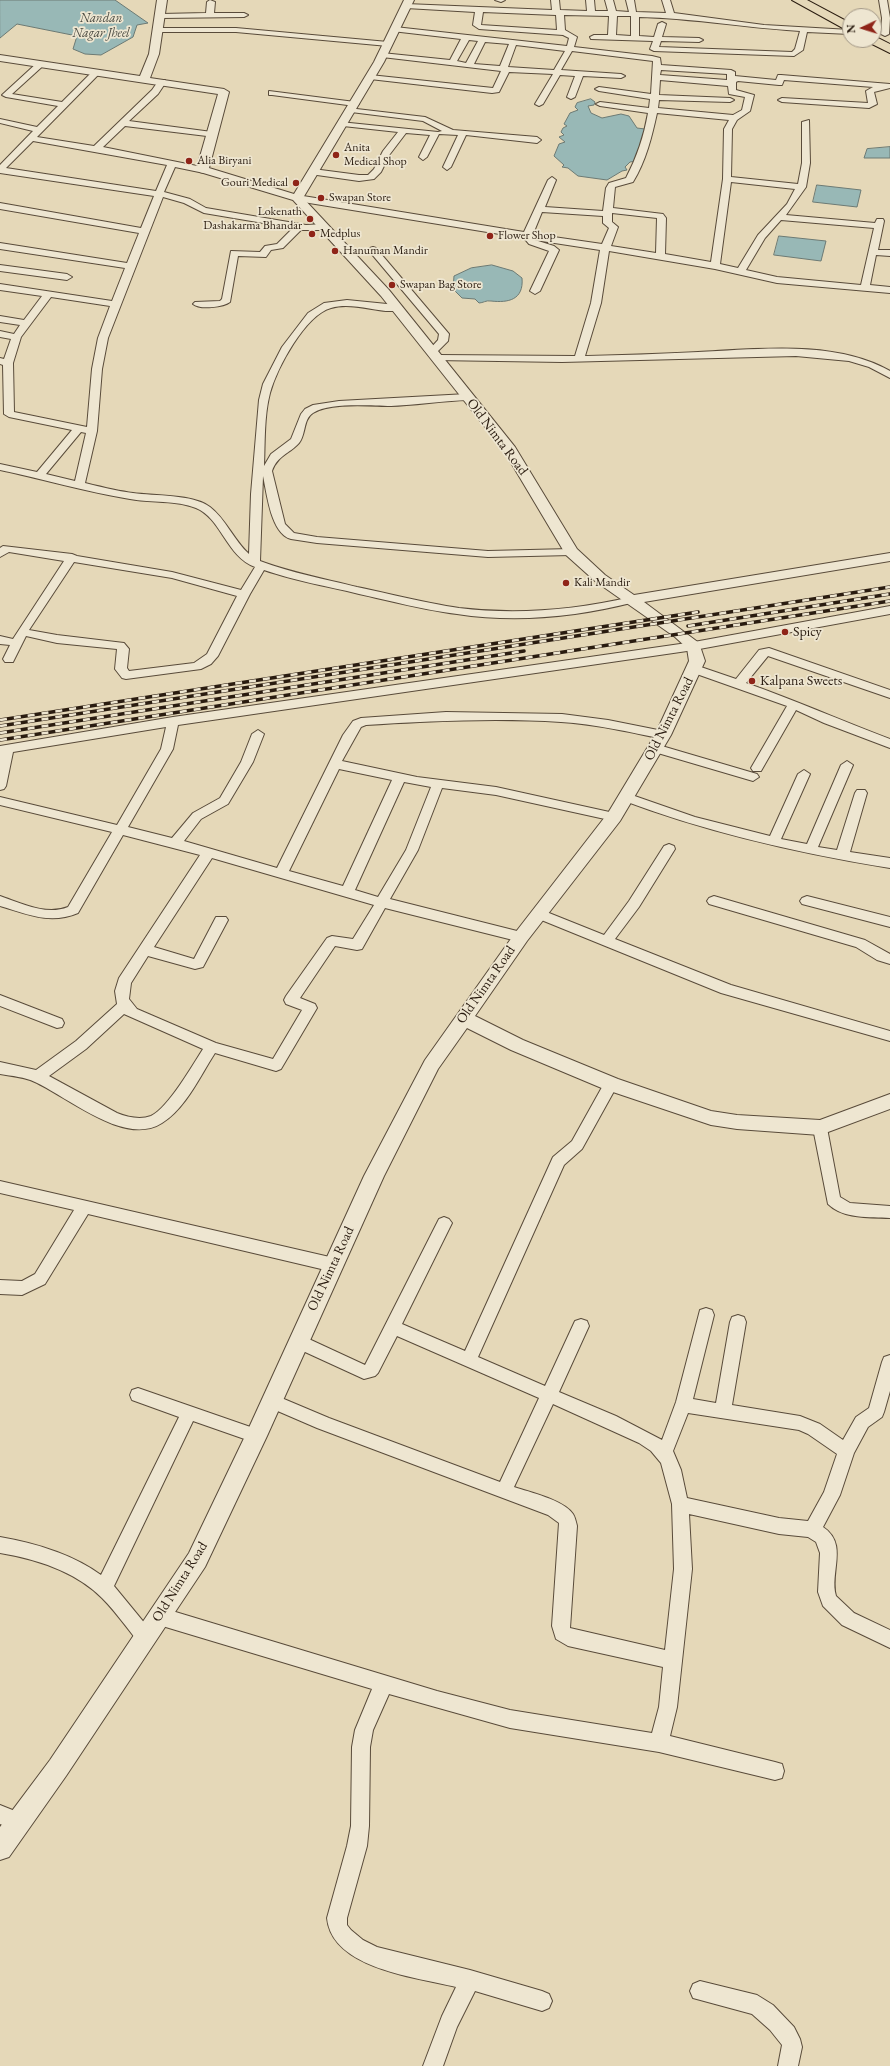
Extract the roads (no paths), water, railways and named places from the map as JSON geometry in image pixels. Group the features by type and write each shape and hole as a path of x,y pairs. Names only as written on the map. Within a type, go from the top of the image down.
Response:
{"main road":[{"path":"798,0 842,24"},
{"path":"883,36 890,49"}],"street":[{"path":"144,80 154,54 161,16 162,0"},
{"path":"555,0 558,12 564,21 560,31 563,33"},
{"path":"590,0 591,13"},
{"path":"609,0 613,14 609,23 612,38"},
{"path":"630,0 634,17 635,38"},
{"path":"666,0 671,15"},
{"path":"883,0 886,18 883,36"},
{"path":"210,15 211,2"},
{"path":"297,198 353,107 388,44 408,3 479,10 591,13 634,17 671,15 704,20 804,30 842,32"},
{"path":"479,10 476,25 479,27 563,33 573,37 570,49 539,104"},
{"path":"161,16 244,15"},
{"path":"634,17 661,27 700,32 697,51"},
{"path":"661,27 702,25 704,20"},
{"path":"650,57 658,39 661,27"},
{"path":"395,29 650,57 657,60 657,77 660,87 643,154 630,180 611,187 607,212 608,224 614,227 605,248 596,303 579,359"},
{"path":"158,30 236,30 388,44"},
{"path":"654,49 794,54 799,50 804,30"},
{"path":"453,62 466,37"},
{"path":"469,64 483,38"},
{"path":"594,38 699,40"},
{"path":"370,77 492,91 496,90 505,69 514,41"},
{"path":"382,55 505,69 580,74 599,72 621,76"},
{"path":"0,58 224,92 204,170"},
{"path":"3,95 41,64"},
{"path":"657,67 731,72 731,89"},
{"path":"682,79 686,70"},
{"path":"0,170 97,72"},
{"path":"571,97 580,74"},
{"path":"657,77 682,79 749,94 746,111 734,118 728,135 727,179 715,266"},
{"path":"655,105 731,89 737,78 779,82 781,77 856,82 887,86"},
{"path":"96,149 155,92 162,82"},
{"path":"782,100 869,106 873,104 870,91 887,86"},
{"path":"694,90 731,89"},
{"path":"599,90 655,105 734,118"},
{"path":"272,93 425,119 451,132"},
{"path":"3,95 64,105"},
{"path":"600,104 655,105 744,112"},
{"path":"0,121 39,130"},
{"path":"740,272 761,237 797,198 802,187 806,171 806,122"},
{"path":"123,123 212,135"},
{"path":"343,124 435,133 463,132 537,140"},
{"path":"313,172 359,178 371,177 378,170 386,153 404,130"},
{"path":"448,167 463,132"},
{"path":"423,157 435,133"},
{"path":"31,138 204,170 297,198 527,236 660,256 791,282 890,290"},
{"path":"79,485 92,431 100,356 115,304 172,163"},
{"path":"0,170 160,194 187,201 204,210 299,227 325,227"},
{"path":"727,179 802,187"},
{"path":"527,236 552,180"},
{"name":"Old Nimta Road","path":"0,1848 58,1768 197,1560 256,1436 374,1176 431,1065 521,937 614,816 659,742 695,669 697,661 694,646 676,631 594,574 571,552 510,450 467,397 436,354 325,227 297,198"},
{"path":"0,206 145,231"},
{"path":"540,209 658,215 662,217 660,256"},
{"path":"779,217 879,224 865,289"},
{"path":"198,304 225,302 234,253 263,255 268,248 280,246 299,227"},
{"path":"527,236 533,244 552,248 554,250 535,291"},
{"path":"0,246 130,266"},
{"path":"373,250 444,334 443,341 436,354 579,359 774,352 812,354 858,361 876,367 890,375"},
{"path":"872,252 890,254"},
{"path":"83,258 52,294 24,323 16,337 4,362 4,414 92,431"},
{"path":"0,268 66,277"},
{"path":"0,287 115,304"},
{"path":"0,640 19,638 57,639 120,646 123,649 121,669 126,675 202,665 212,656 258,564 254,530 265,392 272,374 299,329 320,309 349,304 397,308"},
{"path":"0,319 24,323"},
{"path":"0,334 16,337"},
{"path":"467,397 400,402 337,404 310,410 303,420 299,434 294,442 281,450 269,463 267,471 280,525 292,536 317,540 488,554 571,552"},
{"path":"40,475 79,428"},
{"path":"0,467 143,498 202,506 218,523 236,548 258,564 313,580 458,611 489,614 577,611 612,606 631,600 890,557"},
{"path":"0,554 7,548 72,557 172,574 244,594"},
{"path":"9,659 19,638 72,557"},
{"path":"0,786 3,750 173,721 694,646 890,610"},
{"path":"739,684 763,653 769,652 890,694"},
{"path":"695,669 794,704 828,720 890,744"},
{"path":"281,873 352,729 357,724 365,721 446,716 562,718 608,724 659,742 755,772 794,704"},
{"path":"0,901 49,915 65,914 73,910 167,749 173,721"},
{"path":"175,843 197,816 224,801 243,770 258,734"},
{"path":"336,764 400,778 496,791 614,816"},
{"path":"811,849 847,765"},
{"path":"774,841 804,774"},
{"path":"347,892 400,778"},
{"path":"209,852 124,982 120,994 124,1006 132,1014 212,1047 276,1065 310,1008 291,1000 332,941 357,945 412,850 438,784"},
{"path":"842,856 860,793"},
{"path":"626,797 691,820 736,833 842,856 889,860"},
{"path":"0,801 175,843 381,902 521,937"},
{"path":"606,942 634,904 669,849"},
{"path":"714,901 860,943 871,948 881,957 890,959"},
{"path":"807,902 890,922"},
{"path":"539,914 742,995 890,1036"},
{"path":"145,950 195,964 198,963 221,920"},
{"path":"0,1000 57,1023"},
{"path":"38,1076 81,1045 124,1006"},
{"path":"463,1018 516,1045 611,1084 711,1118 737,1122 820,1128 866,1112 890,1101"},
{"path":"0,1068 38,1076 113,1119 132,1123 146,1123 156,1120 172,1105 212,1047"},
{"path":"469,1359 558,1160 577,1145 611,1084"},
{"path":"820,1128 835,1204 845,1208 890,1212"},
{"path":"0,1187 334,1265"},
{"path":"0,1287 19,1289 31,1286 40,1279 84,1207"},
{"path":"298,1342 364,1372 369,1371 393,1327 444,1223"},
{"path":"664,1452 675,1431 706,1316"},
{"path":"723,1410 738,1322"},
{"path":"504,1491 581,1326"},
{"path":"393,1327 469,1359 636,1434 664,1452 670,1467 680,1504 683,1569 668,1707 659,1743"},
{"path":"812,1530 832,1495 846,1451 862,1422 876,1412 890,1362"},
{"path":"138,1395 256,1436"},
{"path":"272,1400 323,1422 554,1509 566,1518 568,1526 561,1626 562,1633 568,1637 674,1661"},
{"path":"683,1405 800,1423 814,1430 846,1451"},
{"path":"104,1588 185,1422"},
{"path":"680,1504 781,1526 812,1530 823,1539 830,1557 826,1589 828,1598 835,1608 866,1628 890,1639"},
{"path":"0,1545 41,1554 69,1566 104,1588 145,1637"},
{"path":"159,1616 384,1684 510,1719 659,1743 775,1771"},
{"path":"384,1684 364,1730 361,1747 360,1826 337,1926 346,1938 365,1953 470,1980 542,2001"},
{"path":"0,1814 18,1822"},
{"path":"433,2066 449,2023 470,1980"},
{"path":"700,1991 756,2005 763,2009 776,2022 791,2041 788,2066"}],"water":[{"name":"Nandan Nagar Jheel","path":"0,0 115,0 148,23 137,25 133,37 101,55 85,54 73,49 77,36 17,24 0,38"},
{"path":"591,99 595,102 594,105 588,106 591,113 602,118 621,114 629,116 637,128 645,129 637,161 630,162 625,167 627,170 622,171 607,180 578,176 568,168 562,167 564,165 554,156 559,144 565,142 559,137 564,135 561,132 563,128 567,126 564,124 570,113 578,110 575,107 577,103"},
{"path":"890,147 890,158 864,158 867,149"},
{"path":"817,185 861,190 857,207 813,202"},
{"path":"779,236 826,241 821,261 774,255"},
{"path":"492,265 513,271 522,278 522,285 518,295 509,300 479,303 475,299 462,298 453,289 454,276 471,268"}],"railway":[{"path":"0,726 890,587"},
{"path":"688,626 890,594"},
{"path":"0,740 890,601"},
{"path":"0,720 698,612"},
{"path":"0,733 524,651"}],"place":[{"name":"Anita Medical Shop","path":"336,155"},
{"name":"Alia Biryani","path":"189,161"},
{"name":"Gouri Medical","path":"296,183"},
{"name":"Swapan Store","path":"321,198"},
{"name":"Lokenath Dashakarma Bhandar","path":"310,219"},
{"name":"Medplus","path":"312,234"},
{"name":"Flower Shop","path":"490,236"},
{"name":"Hanuman Mandir","path":"335,251"},
{"name":"Swapan Bag Store","path":"392,285"},
{"name":"Kali Mandir","path":"566,583"},
{"name":"Spicy","path":"785,632"},
{"name":"Kalpana Sweets","path":"752,681"}]}
